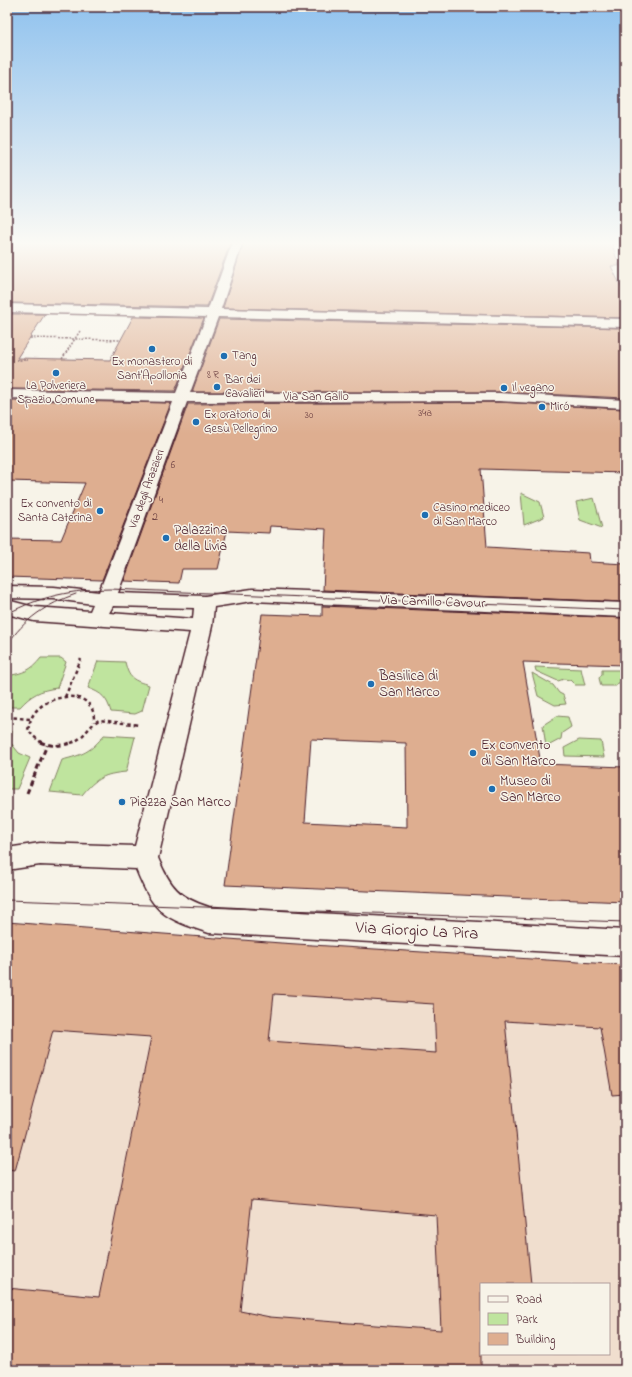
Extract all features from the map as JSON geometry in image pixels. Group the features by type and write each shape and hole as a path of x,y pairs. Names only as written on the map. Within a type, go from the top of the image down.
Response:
{"street":[{"name":"Via degli Arazzieri","path":"109,590 216,305"},
{"path":"7,308 625,323"},
{"name":"Via San Gallo","path":"7,394 182,398 499,397 625,404"},
{"path":"97,618 109,590"},
{"path":"7,592 54,593 70,596 109,590 206,602 202,626 145,858 40,854 7,859"},
{"name":"Via Camillo Cavour","path":"206,602 241,595 625,610"},
{"path":"7,606 34,614 202,626"},
{"name":"Via Giorgio La Pira","path":"145,858 157,887 167,901 187,914 209,920 625,943"}],"path":[{"path":"62,359 82,327"},
{"path":"30,338 121,340"},
{"path":"17,359 16,360 28,360"},
{"path":"65,697 81,659"},
{"path":"65,697 85,701 95,714 94,722 81,738 71,743 59,746 39,743 28,730 30,719 40,706 48,701 65,697"},
{"path":"7,717 30,719"},
{"path":"94,722 99,720 140,725"},
{"path":"28,793 47,745"}],"shaded area":[{"path":"7,922 281,943 625,965 625,1370 266,1370 270,1317 239,1311 7,1288"}],"green space":[{"path":"521,493 540,502 544,517 524,525"},
{"path":"594,498 602,528 580,520 576,502"},
{"path":"41,658 61,658 66,662 57,688 36,694 20,707 7,707 7,676 26,671 34,666"},
{"path":"98,661 125,662 128,672 132,678 149,685 142,711 135,714 111,712 106,700 97,692 88,688"},
{"path":"535,667 581,669 585,685 575,685 570,680 564,679 558,681 536,671"},
{"path":"602,670 625,670 625,683 618,683 616,686 601,686 599,678 602,674"},
{"path":"532,673 553,685 559,693 563,695 566,704 555,705 538,696"},
{"path":"557,716 568,717 571,727 562,733 561,739 546,747 543,725"},
{"path":"7,731 12,731 11,743 19,753 30,758 17,789 7,789"},
{"path":"104,735 135,737 126,772 112,774 101,778 82,795 50,792 62,760 86,752"},
{"path":"579,740 601,741 604,757 565,756 564,748"}],"building":[{"path":"120,305 208,305 207,307"},
{"path":"224,305 625,305 625,318 223,308"},
{"name":"Ex monastero di Sant'Apollonia","path":"7,314 45,314 17,358 110,360 133,317 204,318 175,391 7,389"},
{"path":"219,319 625,328 625,398 499,392 192,392"},
{"name":"Ex convento di Santa Caterina","path":"7,400 171,403 102,580 7,577 7,539 61,540 85,483 7,481"},
{"path":"499,402 625,409 625,473 481,469 487,547 589,553 590,562 625,564 625,602 323,590 326,529 270,526 269,533 227,531 218,569 182,569 179,583 124,581 188,404"},
{"name":"Ex convento di San Marco","path":"322,606 625,618 625,665 523,662 541,764 625,767 625,902 225,885 262,614 322,616","holes":["311,739 406,743 407,827 305,822"]},
{"path":"7,922 281,943 625,965 625,1094 612,1095 600,1027 505,1021 531,1283 480,1283 481,1370 7,1370 7,1288 99,1297 151,1037 53,1030 15,1171 7,1170","holes":["274,994 434,1004 436,1053 269,1041","252,1199 436,1215 441,1330 270,1317 240,1311"]}],"tram line":[{"path":"7,614 44,598 83,591 110,589 625,610"},
{"path":"7,645 21,627 37,614 55,603 76,594"},
{"path":"7,900 625,922"}],"place":[{"name":"Ex monastero di Sant'Apollonia","path":"152,349"},
{"name":"Tang","path":"224,356"},
{"name":"La Polveriera Spazio Comune","path":"56,373"},
{"name":"Bar dei Cavalieri","path":"217,387"},
{"name":"Il vegano","path":"504,388"},
{"name":"Miró","path":"542,407"},
{"name":"Ex oratorio di Gesù Pellegrino","path":"196,422"},
{"name":"Ex convento di Santa Caterina","path":"100,511"},
{"name":"Casino mediceo di San Marco","path":"425,515"},
{"name":"Palazzina della Livia","path":"166,538"},
{"name":"Basilica di San Marco","path":"371,684"},
{"name":"Ex convento di San Marco","path":"473,753"},
{"name":"Museo di San Marco","path":"492,789"},
{"name":"Piazza San Marco","path":"122,802"}]}
